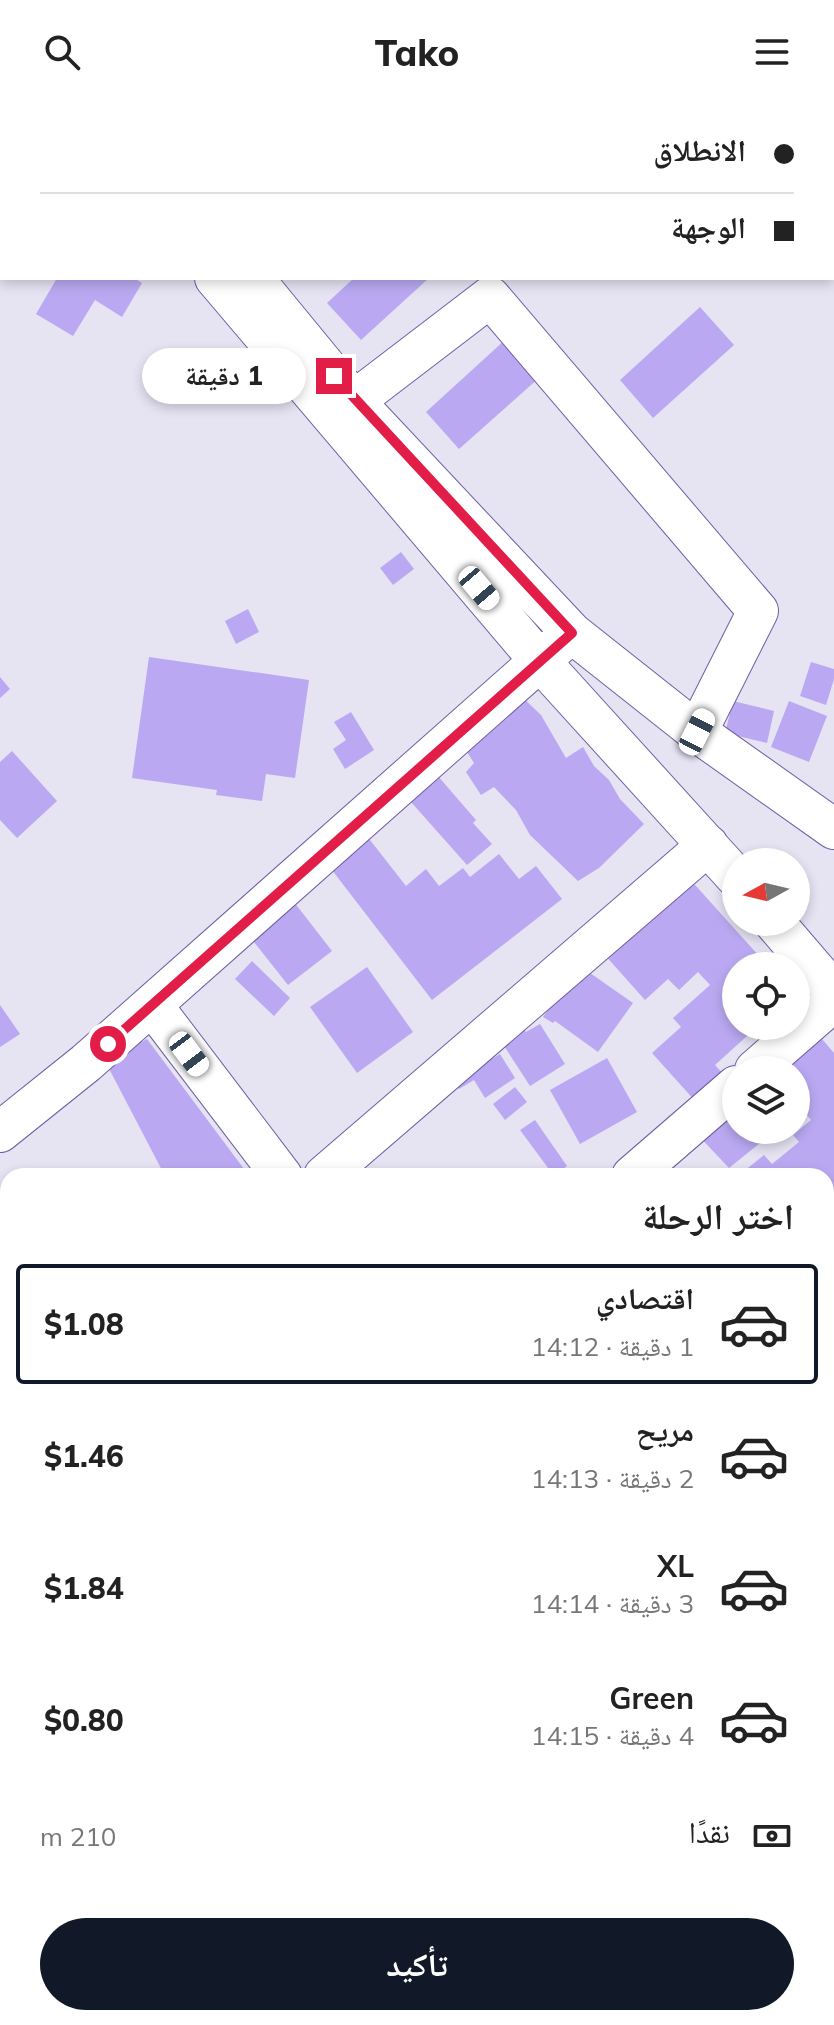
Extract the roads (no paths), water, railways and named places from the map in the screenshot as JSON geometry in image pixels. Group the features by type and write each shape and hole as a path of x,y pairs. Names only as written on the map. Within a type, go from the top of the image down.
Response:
{"street":[{"path":"217,280 539,660 722,861"},
{"path":"255,280 354,401 572,633 697,732 834,829"},
{"path":"354,401 490,297 758,611 697,732"},
{"path":"0,1132 86,1063 572,633"},
{"path":"333,1168 708,845"},
{"path":"786,936 834,992"},
{"path":"771,1056 834,1001"},
{"path":"152,1005 276,1168"},
{"path":"641,1168 722,1098"}]}
